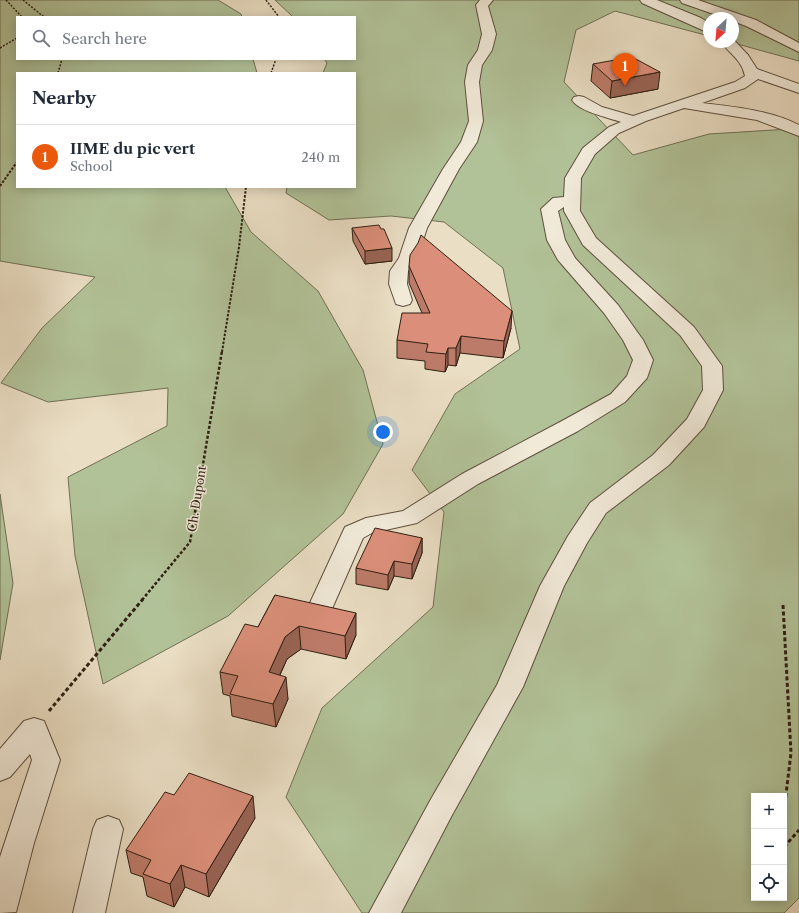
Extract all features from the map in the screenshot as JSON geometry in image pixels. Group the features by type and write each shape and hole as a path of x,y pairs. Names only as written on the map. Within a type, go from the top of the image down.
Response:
{"street":[{"path":"403,300 398,284 399,271 408,259 418,228 451,169 469,142 476,121 472,82 475,65 485,50 489,34 482,6 487,0"},
{"path":"646,0 696,20 703,25"},
{"path":"686,0 751,23 799,48"},
{"path":"385,913 441,808 510,687 552,586 576,542 598,508 661,460 696,422 713,390 712,366 687,331 589,241 572,211 573,178 589,151 614,130 681,104 740,85 752,77 746,60 734,48"},
{"path":"751,72 799,89"},
{"path":"703,97 796,129"},
{"path":"579,100 597,110 635,121"},
{"path":"681,104 745,112"},
{"path":"322,605 353,533 366,526 409,518 420,512 470,479 570,426 618,398 637,378 643,360 633,340 611,309 567,260 556,240 549,209 559,202 572,201"},
{"path":"0,769 34,730 46,760 19,842 0,912"},
{"path":"89,913 108,829"}],"path":[{"path":"6,0 21,16"},
{"path":"23,0 43,16"},
{"path":"266,0 278,16"},
{"path":"0,48 16,39"},
{"path":"58,72 62,60"},
{"path":"271,72 276,60"},
{"path":"0,186 16,163"},
{"name":"Ch. Dupont","path":"34,730 190,542 239,247 246,188"},
{"path":"783,605 791,754 786,793"},
{"path":"787,844 799,830"}],"green space":[{"path":"0,0 218,0 241,14 242,16 16,16 16,60 253,60 257,72 16,72 16,188 226,188 251,232 318,291 363,370 383,444 343,514 228,616 103,684 75,556 68,477 167,426 168,388 48,402 1,383 42,328 95,277 0,261"},
{"path":"275,0 799,0 799,61 739,44 739,12 703,12 703,34 615,11 576,30 564,82 633,155 709,134 790,129 799,135 799,898 784,913 362,913 286,797 322,708 433,607 444,512 412,470 455,394 520,349 503,268 444,222 391,216 329,220 286,193 287,188 356,188 356,72 323,72 327,63 325,60 356,60 356,16 292,16"},
{"path":"0,494 13,583 0,660"}],"building":[{"path":"632,57 660,72 612,81 593,64"},
{"path":"379,225 381,229 384,229 392,248 365,251 352,228"},
{"path":"421,235 512,311 504,341 461,336 456,348 448,348 446,354 426,352 428,344 397,340 402,313 430,313 409,266 410,255 418,243"},
{"path":"375,528 422,538 412,564 394,561 388,575 356,568"},
{"path":"275,595 356,613 345,636 299,626 285,637 269,672 286,677 273,704 230,694 238,676 220,672 245,624 258,627"},
{"path":"189,773 253,796 206,874 181,865 170,884 143,874 151,860 126,850 165,792 174,795"}],"place":[{"name":"IIME du pic vert","path":"625,86"}]}
